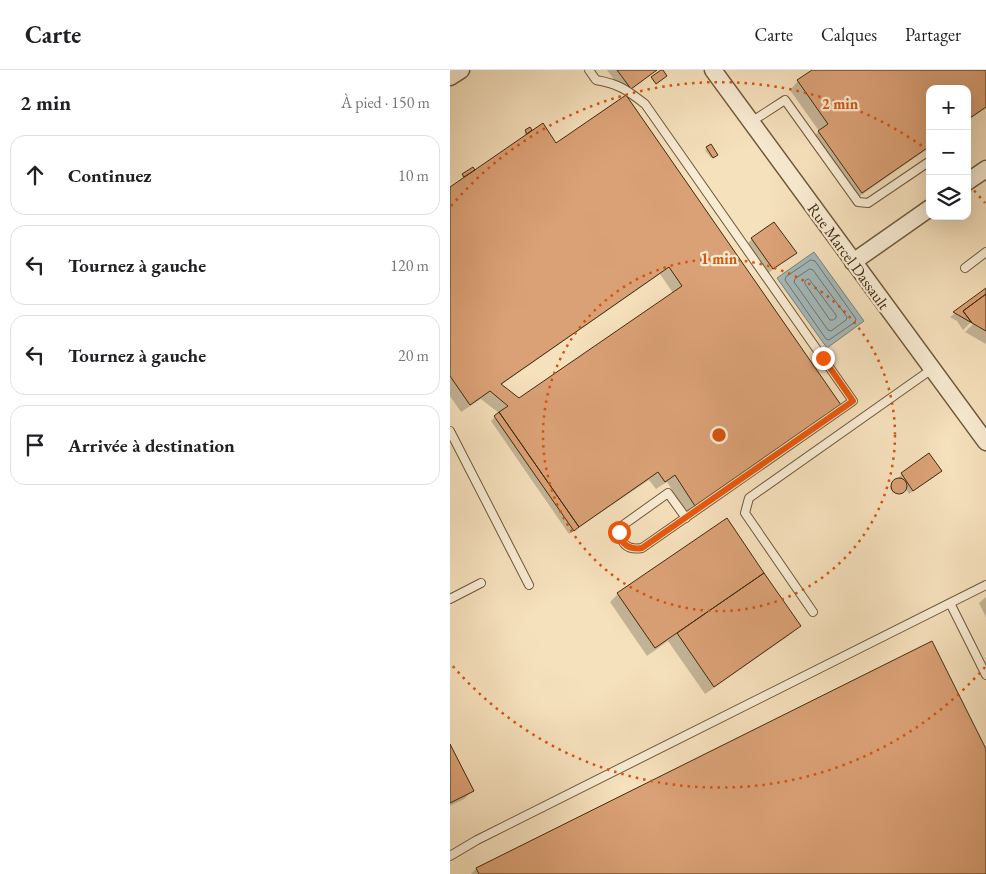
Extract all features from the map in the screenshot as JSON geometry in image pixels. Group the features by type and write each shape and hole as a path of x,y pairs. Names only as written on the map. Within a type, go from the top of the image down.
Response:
{"street":[{"path":"450,77 461,70"},
{"name":"Rue Marcel Dassault","path":"713,70 986,442"},
{"path":"971,179 986,169"},
{"path":"853,262 926,211"}],"lane":[{"path":"589,70 596,80 614,83 645,104 853,401 686,518 642,548 634,550 619,538 619,528 668,493 686,518"},
{"path":"751,122 785,100 858,202 868,203 926,164"},
{"path":"965,268 986,252"},
{"path":"813,612 745,513 749,498 932,369"},
{"path":"450,431 529,585"},
{"path":"450,599 482,583"},
{"path":"450,856 477,840 986,585"},
{"path":"950,603 986,675"}],"water":[{"path":"814,252 864,321 827,348 777,278"}],"building":[{"path":"617,70 657,70 631,89"},
{"path":"661,70 667,76 656,84 651,77"},
{"path":"812,70 986,70 986,107 971,117 971,85 926,85 926,149 862,193 818,131 828,124 797,80"},
{"path":"626,95 841,405 695,506 675,475 665,482 658,472 579,527 499,412 508,406 490,391 470,405 450,376 450,187 543,123 556,143","holes":["669,267 682,286 519,398 501,384"]},
{"path":"530,127 532,130 527,134 525,130"},
{"path":"711,144 718,155 713,158 706,147"},
{"path":"473,167 475,170 464,177 462,174"},
{"path":"774,222 797,253 773,269 751,238"},
{"path":"986,288 986,294 963,311 972,323 953,312"},
{"path":"986,294 986,331 972,323 963,311"},
{"path":"499,412 579,527 574,531 494,416"},
{"path":"929,453 942,471 913,491 901,473"},
{"path":"899,478 907,486 899,494 891,486"},
{"path":"727,518 764,573 655,648 617,593"},
{"path":"764,573 801,626 714,687 677,633"},
{"path":"932,641 986,749 986,874 479,874 476,868"},
{"path":"450,744 474,791 450,803"}],"route":[{"path":"619,532 619,538 627,546 634,550 642,548 853,401 823,358"}]}
